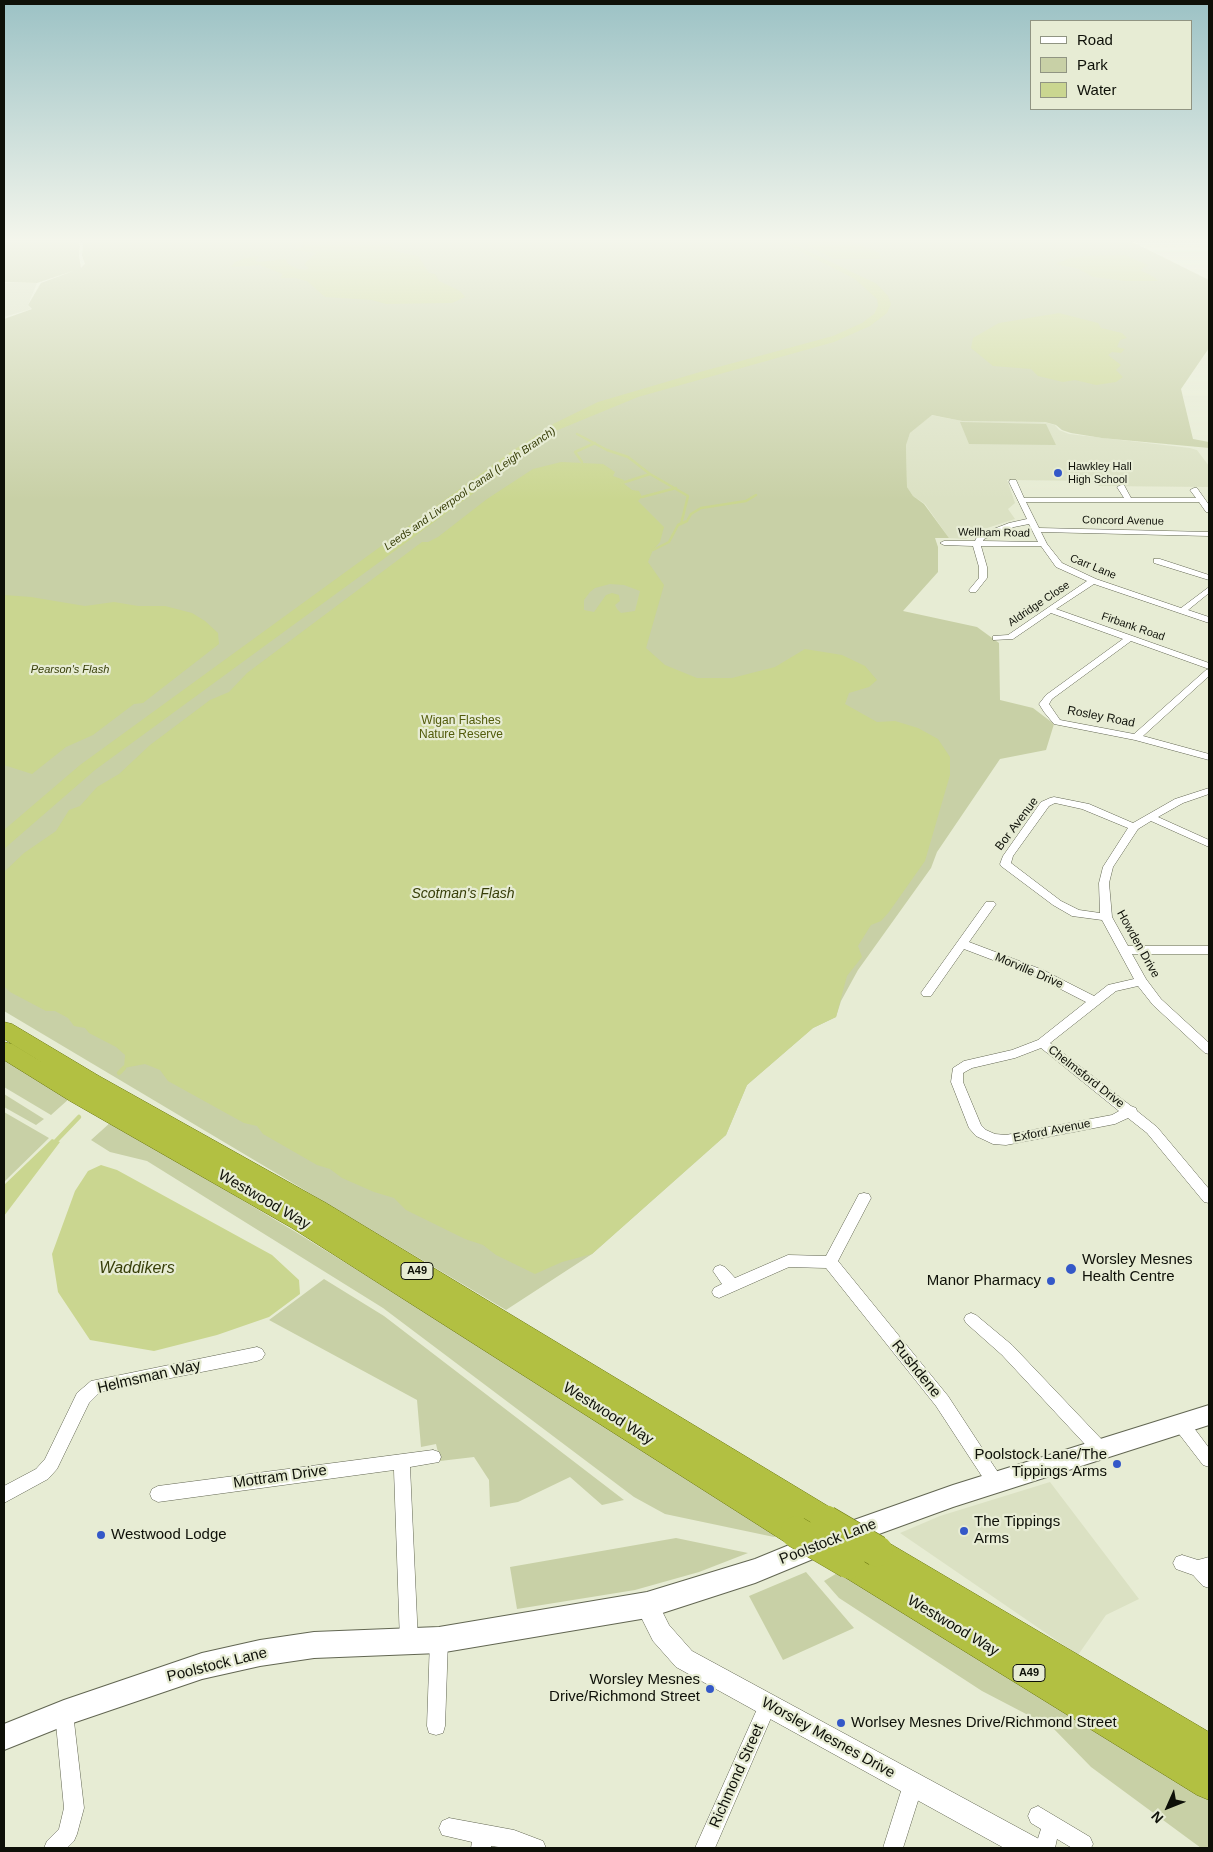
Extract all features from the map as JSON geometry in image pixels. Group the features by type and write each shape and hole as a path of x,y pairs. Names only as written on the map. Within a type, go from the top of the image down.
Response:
{"highway":[{"name":"Westwood Way","path":"4,1029 91,1082 317,1210 826,1521 863,1557 1209,1783"},
{"name":"Westwood Way","path":"4,1050 78,1095 302,1221 796,1532 863,1557 1209,1751"}],"main road":[{"name":"Poolstock Lane","path":"4,1738 64,1713 194,1669 260,1653 314,1645 439,1640 647,1605 755,1571 850,1532 995,1482 1209,1415"}],"street":[{"name":"Carr Lane","path":"1013,482 1043,544 1059,565 1093,581 1209,620"},
{"path":"1121,487 1130,500"},
{"path":"1194,490 1209,510"},
{"path":"1021,500 1201,500"},
{"path":"973,590 983,578 983,567 977,544 982,537 1012,525 1031,521"},
{"name":"Concord Avenue","path":"1036,530 1209,534"},
{"name":"Wellham Road","path":"944,543 1043,544"},
{"path":"1160,563 1209,578"},
{"name":"Aldridge Close","path":"996,638 1010,637 1093,581"},
{"path":"1182,611 1209,589"},
{"name":"Firbank Road","path":"1050,610 1209,666"},
{"name":"Rosley Road","path":"1130,638 1050,697 1044,704 1057,722 1136,737 1209,757"},
{"path":"1136,737 1209,672"},
{"path":"1134,827 1179,801 1209,791"},
{"name":"Bor Avenue","path":"1106,917 1076,912 1057,903 1005,864 1008,856 1045,804 1054,800 1085,806 1134,827"},
{"path":"1152,818 1209,844"},
{"name":"Howden Drive","path":"1134,827 1108,867 1104,883 1106,917 1141,982 1157,1002 1209,1050"},
{"path":"927,993 990,904"},
{"name":"Morville Drive","path":"962,944 1039,973 1093,1001"},
{"path":"1124,950 1209,950"},
{"name":"Chelmsford Drive","path":"1141,982 1112,988 1093,1001 1042,1043 1152,1130 1209,1198"},
{"name":"Exford Avenue","path":"1042,1043 1015,1054 968,1064 957,1072 957,1082 976,1128 981,1133 993,1139 1006,1140 1114,1119 1131,1112"},
{"path":"720,1271 725,1289 788,1261 830,1262 864,1198"},
{"name":"Rushdene","path":"830,1262 942,1401 995,1482"},
{"path":"971,1319 1007,1350 1100,1448"},
{"name":"Helmsman Way","path":"4,1494 42,1474 51,1464 82,1398 96,1386 257,1354"},
{"path":"1182,1425 1209,1460"},
{"name":"Mottram Drive","path":"158,1494 433,1456"},
{"path":"402,1461 409,1642"},
{"path":"1182,1563 1206,1571"},
{"name":"Worsley Mesnes Drive","path":"647,1605 661,1633 671,1647 684,1659 1030,1848"},
{"path":"436,1726 439,1640"},
{"name":"Richmond Street","path":"705,1848 768,1704"},
{"path":"54,1848 67,1834 74,1808 64,1713"},
{"path":"893,1848 914,1785"},
{"path":"1045,1848 1045,1820 1083,1844"},
{"path":"448,1828 482,1841 514,1840 536,1848"}],"shaded area":[{"name":"Hawkley Hall High School","path":"931,415 962,421 1044,422 1055,425 1059,430 1069,434 1190,448 1197,450 1209,466 1209,487 1099,486 1096,481 1007,480 1015,503 1008,509 1015,519 984,529 966,539 949,538 925,504 913,496 907,487 906,444 910,433"},
{"path":"1050,1482 1139,1599 1106,1615 1078,1655 900,1533 940,1516"}],"green space":[{"name":"Wigan Flashes Nature Reserve","path":"4,327 1209,327 1209,348 1181,389 1193,439 1209,442 1209,448 1102,438 1071,433 1062,430 1056,425 1045,422 962,421 932,415 910,433 906,445 907,487 913,496 924,504 949,538 935,538 938,547 938,572 903,611 977,627 999,643 1000,700 1033,708 1054,724 1046,750 1000,759 937,852 931,868 858,970 841,1001 836,1017 813,1028 747,1085 726,1135 592,1254 506,1310 4,1011"},
{"path":"960,422 1046,424 1056,445 969,444"},
{"path":"4,1058 70,1098 51,1115 4,1087"},
{"path":"4,1094 44,1119 36,1125 4,1107"},
{"path":"4,1112 49,1138 4,1182"},
{"path":"111,1122 294,1231 781,1532 774,1537 665,1514 634,1497 383,1308 147,1161 110,1152 91,1140"},
{"path":"324,1279 384,1316 624,1500 602,1505 570,1477 518,1502 490,1507 489,1480 474,1457 440,1461 436,1444 421,1447 417,1400 269,1320"},
{"path":"676,1538 748,1553 699,1572 635,1590 517,1609 510,1567"},
{"path":"844,1569 1209,1797 1209,1848 1201,1848 1091,1767 1053,1728 982,1691 839,1598 824,1581"},
{"path":"806,1572 854,1628 783,1660 749,1596"}],"water":[{"name":"Leeds and Liverpool Canal (Leigh Branch)","path":"852,327 867,327 834,342 638,397 548,435 545,441 95,770 4,849 4,830 80,765 512,451 537,435 547,432 553,424 598,402 833,336"},
{"path":"991,327 1101,327 1122,333 1127,338 1120,340 1117,347 1125,349 1121,353 1112,352 1108,355 1121,365 1116,370 1123,377 1116,382 1096,385 1075,380 1063,382 1038,376 1031,369 993,366 971,348 973,338"},
{"name":"Scotman's Flash","path":"561,462 603,464 615,472 613,476 624,480 623,483 632,490 639,491 642,497 638,501 664,527 660,542 653,550 648,562 664,585 646,648 665,665 697,678 732,678 775,667 805,649 842,655 865,666 877,680 869,687 849,693 845,704 877,722 895,721 918,728 938,739 950,757 950,775 925,861 889,912 881,921 871,925 858,946 862,957 847,976 836,1017 813,1028 747,1085 726,1135 592,1254 562,1262 535,1274 496,1255 483,1245 465,1239 406,1210 394,1198 374,1192 342,1178 330,1169 317,1165 263,1134 257,1126 244,1123 168,1081 160,1070 145,1064 124,1068 125,1055 116,1047 89,1033 85,1028 74,1026 68,1018 55,1011 46,1011 10,992 4,986 4,872 24,853 56,831 69,810 80,806 97,787 119,774 150,745 210,700 229,692 247,673 422,542 428,542 438,537 487,499 533,469","holes":["610,584 624,585 640,591 635,611 621,613 615,605 620,601 619,595 612,593 606,595 594,612 584,610 584,600 595,588"]},
{"name":"Pearson's Flash","path":"4,595 31,597 85,606 114,602 138,606 165,606 192,613 205,621 218,633 219,644 143,703 134,704 93,735 66,747 32,774 4,765"},
{"path":"52,1139 60,1142 4,1216 4,1185"},
{"name":"Waddikers","path":"101,1165 117,1170 272,1255 299,1280 300,1294 269,1317 217,1335 154,1351 90,1340 58,1292 52,1254 75,1191 88,1171"}],"waterway":[{"path":"577,434 594,443"},
{"path":"582,462 575,452 594,443"},
{"path":"594,443 628,457 650,474"},
{"path":"622,483 650,474"},
{"path":"650,474 675,488"},
{"path":"642,497 675,488"},
{"path":"675,488 688,496 681,524"},
{"path":"681,524 687,521 691,514 701,508 746,501 756,495"},
{"path":"653,550 669,542 678,525 681,524"},
{"path":"119,1073 124,1068"},
{"path":"56,1141 79,1117"}],"place":[{"name":"Hawkley Hall High School","path":"1058,473"},
{"name":"Worsley Mesnes Health Centre","path":"1071,1269"},
{"name":"Manor Pharmacy","path":"1051,1281"},
{"name":"Poolstock Lane/The Tippings Arms","path":"1117,1464"},
{"name":"The Tippings Arms","path":"964,1531"},
{"name":"Westwood Lodge","path":"101,1535"},
{"name":"Worsley Mesnes Drive/Richmond Street","path":"710,1689"},
{"name":"Worlsey Mesnes Drive/Richmond Street","path":"841,1723"}]}
